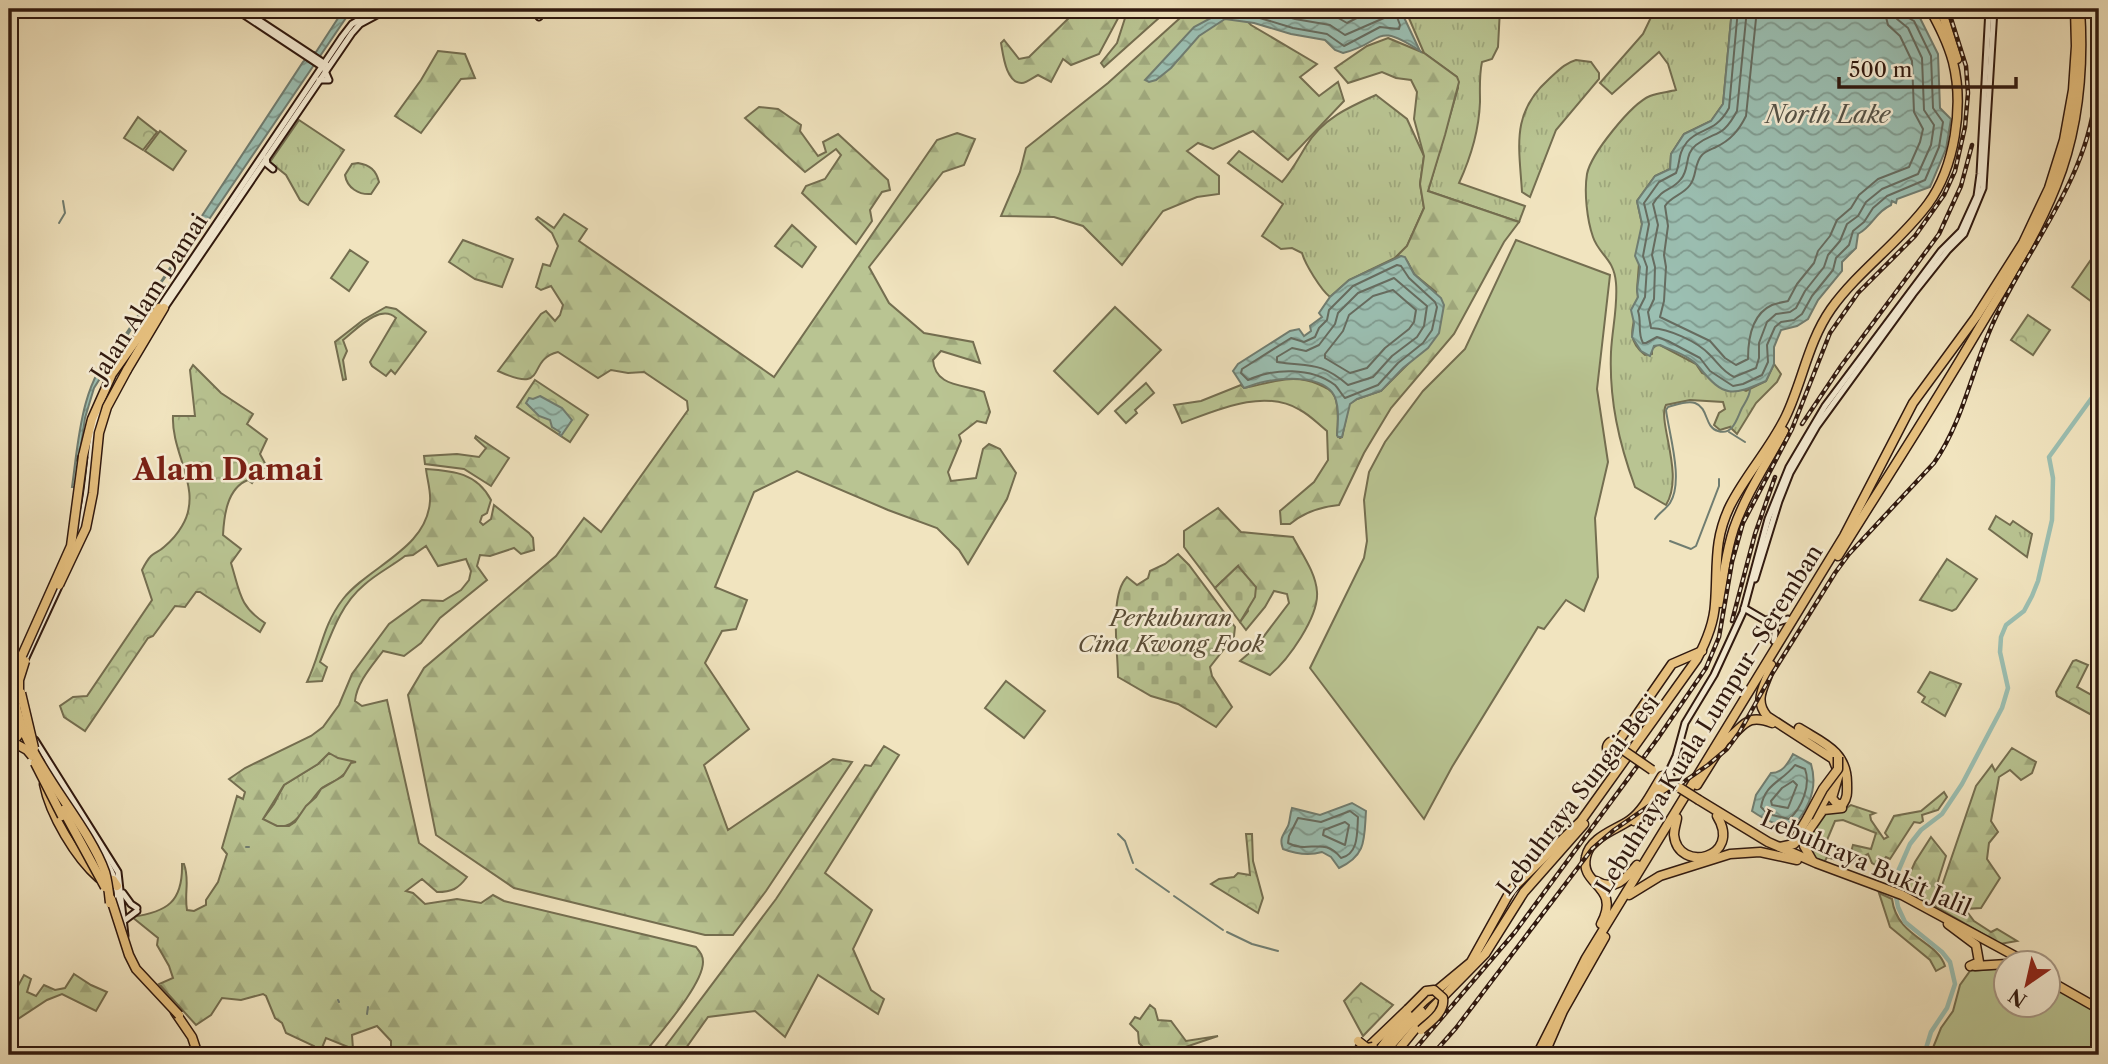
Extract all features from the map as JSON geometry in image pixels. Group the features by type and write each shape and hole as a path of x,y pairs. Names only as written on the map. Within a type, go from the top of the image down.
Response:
{"highway":[{"name":"Lebuhraya Sungai Besi","path":"1379,1051 1391,1034 1424,1002 1447,988 1485,954 1524,892 1589,818 1682,692 1700,663 1716,620 1723,574 1735,526 1789,420 1824,328 1856,285 1923,217 1947,175 1958,138 1961,86 1954,45 1941,9"},
{"name":"Lebuhraya Kuala Lumpur–Seremban","path":"1540,1055 1586,958 1836,550 1913,402 1958,342 2015,257 2049,188 2059,159 2071,103 2076,46 2075,9"},
{"name":"Lebuhraya Kuala Lumpur–Seremban","path":"1540,1055 1629,895 1923,422 2027,248 2057,183 2070,141 2078,96 2081,9"},
{"name":"Lebuhraya Sungai Besi","path":"1394,1055 1471,962 1511,890 1581,821 1702,651 1714,612 1715,559 1728,511 1786,416 1812,342 1850,285 1927,205 1947,164 1955,127 1956,85 1951,55 1931,11"},
{"path":"1931,11 1954,45"},
{"path":"9,734 16,720 10,690 13,669 68,545 79,473 92,419 101,395 119,362 162,308"},
{"path":"9,740 16,738 23,730 19,680 34,638 86,528 93,494 99,433 107,407 162,308"},
{"path":"83,456 71,546 16,669 13,689 21,730 100,860 128,956 136,969 181,1019 192,1037 198,1055"},
{"path":"1808,586 1836,550"},
{"path":"34,638 21,691 38,765"},
{"path":"1679,660 1702,651"},
{"path":"1679,660 1687,663 1688,674"},
{"name":"Lebuhraya Bukit Jalil","path":"1679,660 1668,668 1620,750 1698,801 1776,847 1886,890 1984,944"},
{"path":"1771,665 1760,694 1762,710 1833,759 1839,774 1832,798 1837,804 1843,804 1847,798 1847,776 1841,757 1799,728 1838,757 1839,768 1823,789 1791,846"},
{"path":"1724,742 1746,721 1760,720 1774,723 1830,761 1835,775 1831,803 1837,807 1844,806 1823,810 1805,836 1805,850 1816,863"},
{"path":"9,740 26,751 34,761 112,905"},
{"path":"9,740 27,750 38,765 101,879 136,969 181,1019 192,1037 198,1055"},
{"path":"1693,782 1700,758"},
{"path":"1586,958 1607,904 1602,889 1588,874 1585,862 1587,853 1595,842 1634,817 1653,789 1657,773"},
{"path":"42,778 46,794 76,851 99,878 113,880 120,888"},
{"path":"1651,850 1618,884 1607,886 1599,883 1589,869 1589,854 1595,845 1644,815 1657,790 1676,787"},
{"path":"1776,847 1791,846 1800,838 1831,789"},
{"name":"Lebuhraya Bukit Jalil","path":"1698,801 1758,842 1797,860 1886,890"},
{"path":"1677,818 1674,831 1678,846 1689,856 1700,857 1714,853 1722,844 1723,827 1717,816"},
{"path":"1629,895 1660,876 1730,854 1760,852 1797,860"},
{"name":"Lebuhraya Bukit Jalil","path":"1901,897 1993,949"},
{"path":"1984,944 1980,960 1970,966 1993,961"},
{"path":"2062,986 2099,1007"},
{"path":"1379,1051 1447,988"},
{"path":"1379,1051 1367,1048 1357,1043 1364,1055 1408,1009 1426,991 1434,990 1443,998 1443,1006 1439,1013 1403,1045"},
{"path":"1379,1051 1408,1009"}],"main road":[{"path":"235,9 309,55"},
{"path":"242,9 323,66"},
{"path":"323,66 352,24 378,9"},
{"path":"323,66 357,27 388,9"},
{"path":"1745,608 1776,495 1794,458 1820,413 1941,251 1961,231 1977,196 1992,9"},
{"name":"Jalan Alam Damai","path":"122,919 112,905 120,888 114,874 29,740 17,707 15,679 62,569 83,511 93,433 102,405 124,362 203,252 319,80 330,80 323,66"},
{"name":"Jalan Alam Damai","path":"203,252 323,66"},
{"path":"258,170 263,167 271,168 266,158"},
{"name":"Jalan Alam Damai","path":"162,308 108,398 99,422 88,509 82,531 22,667 18,691 30,731 118,872 122,919 132,960 183,1019 198,1055"},
{"path":"91,470 97,462 104,433 110,404 108,398"},
{"path":"1657,773 1676,756 1685,723 1714,675 1749,599 1759,554"},
{"path":"53,589 54,581 50,574 62,569"},
{"path":"1749,599 1754,612 1773,626 1774,640"},
{"path":"1745,608 1775,622 1788,618"},
{"path":"1739,621 1754,612"},
{"path":"19,736 29,740"},
{"path":"112,905 122,919 137,909 120,888"}],"green space":[{"path":"1078,9 1123,9 1099,54 1071,65 1063,59 1051,82 1038,75 1022,83 1012,79 1006,68 1001,43 1004,40 1019,59 1029,57"},
{"path":"1134,9 1169,9 1104,67 1101,63 1117,43 1126,15"},
{"path":"1190,9 1236,9 1251,25 1317,64 1300,77 1319,96 1338,82 1344,101 1288,160 1253,131 1213,149 1198,143 1187,151 1219,176 1219,194 1197,197 1163,211 1122,265 1083,226 1054,217 1001,216 1020,172 1026,148 1108,83"},
{"path":"1405,9 1500,9 1498,47 1492,59 1482,62 1476,133 1459,183 1525,206 1519,222 1428,191 1458,88 1457,77 1424,53"},
{"path":"1655,9 1732,9 1723,104 1711,121 1684,134 1671,154 1670,169 1655,176 1637,201 1642,224 1633,340 1645,355 1652,354 1652,349 1658,344 1696,364 1702,373 1746,391 1766,381 1774,364 1781,374 1777,382 1756,403 1737,434 1730,427 1720,430 1714,425 1719,413 1725,409 1723,402 1690,400 1666,405 1664,413 1673,479 1666,505 1635,487 1624,454 1613,404 1611,370 1615,275 1593,237 1586,197 1590,165 1613,131 1642,101 1653,95 1676,90 1668,64 1659,52 1612,94 1600,83 1643,34"},
{"path":"1388,38 1424,53 1457,77 1459,82 1428,191 1519,222 1504,242 1454,334 1391,408 1364,453 1339,505 1313,511 1290,524 1281,524 1280,511 1314,482 1328,460 1327,431 1300,410 1271,401 1241,403 1182,423 1174,405 1201,401 1241,385 1244,388 1299,379 1318,384 1334,395 1338,411 1337,435 1340,438 1349,404 1381,391 1412,360 1436,292 1414,274 1401,256 1395,258 1407,246 1424,208 1420,184 1424,156 1414,119 1417,92 1411,80 1382,72 1348,83 1335,68 1367,46"},
{"path":"438,51 465,54 475,78 461,79 421,133 395,116"},
{"path":"1576,60 1591,62 1599,73 1599,79 1556,130 1530,197 1522,192 1519,145 1523,117 1528,104 1549,79 1568,63"},
{"path":"1376,95 1407,119 1424,156 1420,184 1424,208 1407,246 1395,258 1349,280 1330,297 1314,277 1302,253 1292,248 1281,249 1262,236 1283,204 1228,163 1239,151 1282,182 1320,128 1346,109"},
{"path":"759,107 778,109 801,125 800,131 818,156 826,152 823,142 838,134 888,180 890,190 882,192 870,210 872,221 856,244 802,193 806,186 825,179 841,155 836,149 805,172 745,118"},
{"path":"138,117 157,132 143,150 124,138"},
{"path":"299,120 344,150 308,205 300,200 286,175 270,162"},
{"path":"160,131 186,151 173,170 145,151"},
{"path":"957,133 975,139 964,165 943,172 869,267 889,303 924,333 973,342 980,363 941,351 933,360 935,369 944,380 984,392 990,412 986,423 977,421 959,435 961,441 948,472 951,481 976,478 983,449 989,444 1000,449 1016,473 1007,499 968,564 959,550 937,528 797,471 754,492 715,587 747,600 736,629 722,631 705,663 749,729 704,765 728,830 833,759 852,762 766,891 733,935 705,935 514,888 436,835 408,695 424,668 556,556 584,518 601,532 688,410 687,401 644,372 611,370 598,378 558,352 548,356 531,378 514,377 498,371 541,314 546,311 555,321 563,305 551,286 541,290 536,287 543,264 550,266 558,246 552,233 536,219 538,217 554,228 564,214 587,229 579,241 774,377 937,140"},
{"path":"358,163 372,169 378,178 379,182 371,194 354,190 346,180 345,175 352,164"},
{"path":"792,225 816,247 802,267 775,246"},
{"path":"463,240 513,259 502,287 475,279 449,262"},
{"path":"1516,240 1610,275 1597,389 1608,462 1595,518 1598,577 1584,611 1566,600 1544,629 1538,627 1452,767 1424,819 1310,668 1364,558 1367,541 1364,500 1369,472 1385,442 1423,391 1465,349"},
{"path":"2099,248 2099,296 2092,302 2072,287"},
{"path":"350,250 368,262 349,291 331,278"},
{"path":"386,307 396,309 426,332 395,374 391,370 386,376 370,362 396,318 383,314 368,320 343,340 347,351 343,360 346,379 343,380 335,342 363,320"},
{"path":"1115,307 1161,350 1098,414 1054,371"},
{"path":"2028,315 2050,330 2033,355 2011,340"},
{"path":"193,365 221,393 253,414 247,424 267,439 260,454 267,467 263,468 252,483 248,480 235,489 228,503 223,535 241,549 231,563 239,590 250,611 265,623 260,632 200,592 196,592 185,607 175,606 153,636 148,638 85,731 64,717 60,706 73,697 87,696 152,600 142,570 151,556 176,534 188,512 188,485 173,416 195,416 190,370"},
{"path":"535,380 588,415 570,442 517,407"},
{"path":"1146,383 1154,393 1135,410 1137,413 1126,423 1115,411"},
{"path":"476,436 509,458 491,486 464,469 425,464 424,456 457,454 479,457 486,448"},
{"path":"426,469 464,475 479,484 491,500 487,513 482,516 480,522 483,525 491,519 494,505 529,533 533,538 534,550 521,554 514,548 490,556 480,555 477,566 487,580 440,618 421,643 404,656 383,651 366,674 356,694 355,701 362,706 387,700 419,843 467,877 458,887 447,891 437,892 422,879 406,891 413,893 425,904 457,899 481,903 493,895 504,901 696,947 703,962 696,983 679,1010 643,1055 391,1055 391,1041 377,1026 352,1035 353,1049 326,1038 319,1055 313,1055 314,1046 286,1033 263,994 241,1000 222,998 211,1015 196,1025 159,984 173,978 157,945 158,938 132,917 155,912 170,903 180,888 182,864 187,876 187,910 194,911 206,905 206,900 218,882 227,854 222,848 237,796 243,799 245,792 229,779 323,727 339,705 352,674 389,624 422,600 443,601 461,590 469,580 471,571 466,559 438,566 426,546 413,555 405,556 369,581 349,602 337,621 320,662 327,667 322,681 307,682 330,619 343,599 354,587 395,556 419,532 430,501","holes":["329,753 356,762 351,763 343,776 321,789 295,822 289,826 277,826 263,819 284,785 318,764"]},
{"path":"1218,508 1241,532 1293,537 1314,578 1316,602 1308,625 1293,649 1270,675 1240,661 1255,648 1289,603 1287,594 1274,591 1246,630 1240,622 1248,611 1238,566 1215,588 1184,547 1184,531"},
{"path":"1996,516 2010,525 2013,521 2032,534 2027,557 1989,529"},
{"name":"Perkuburan Cina Kwong Fook","path":"1178,554 1235,627 1234,636 1210,667 1212,676 1232,707 1216,727 1178,704 1151,696 1118,677 1116,610 1121,585 1127,577 1137,585 1148,578 1150,571"},
{"path":"1947,559 1977,579 1952,611 1920,600"},
{"path":"1238,566 1256,587 1255,597 1240,622 1215,588"},
{"path":"2076,660 2088,665 2077,687 2099,699 2099,719 2057,696 2056,692"},
{"path":"1930,672 1961,684 1945,716 1922,702 1925,697 1918,692"},
{"path":"1006,681 1045,711 1024,738 985,708"},
{"path":"884,746 899,755 825,873 872,910 853,949 871,990 884,999 878,1014 818,975 785,1037 755,1011 708,1017 681,1055 659,1055 776,899 865,765 871,766"},
{"path":"2012,748 2036,762 2032,773 2021,780 2010,770 1999,777 1991,821 1998,832 1989,843 1987,859 2000,878 1981,908 1965,909 1974,921 1991,932 1997,929 2017,941 2000,944 1935,906 1976,786 1992,765 1995,771"},
{"path":"330,752 356,762 341,777 321,789 290,824 273,825 263,819 284,785 318,764"},
{"path":"1944,792 1947,797 1938,810 1922,815 1923,821 1920,823 1914,822 1890,859 1886,857 1879,867 1872,863 1868,854 1847,866 1853,845 1871,849 1876,833 1843,820 1835,821 1822,852 1836,860 1827,857 1825,861 1814,859 1809,855 1807,849 1810,833 1823,812 1845,809 1851,805 1875,813 1870,815 1871,820 1884,839 1888,837 1885,833 1894,816 1921,811"},
{"path":"1246,834 1252,834 1253,861 1263,898 1258,913 1211,884 1219,879 1234,877 1238,873 1250,875"},
{"path":"1931,837 1946,856 1932,900 1925,903 1902,891 1915,862"},
{"path":"1879,893 1892,899 1901,922 1941,957 1945,966 1936,971 1930,960 1890,927"},
{"path":"1993,969 1993,1018 2062,1018 2062,991 2099,1013 2099,1055 1930,1055 1941,1028 1953,1011 1960,985 1970,971"},
{"path":"74,974 107,992 96,1011 62,994 47,1000 18,1019 9,1013 9,1002 24,975 31,979 27,992 36,996 44,985 55,990 65,988"},
{"path":"1361,983 1393,1005 1363,1036 1344,1001"},
{"path":"1150,1005 1155,1009 1158,1020 1171,1021 1186,1041 1218,1036 1162,1055 1151,1055 1139,1043 1138,1032 1130,1024 1135,1017 1140,1019"}],"water":[{"path":"344,9 352,9 187,252 189,244 156,290 94,388 85,418 75,487 72,487 83,414 95,378 192,235 192,231 303,62 316,52"},
{"path":"1245,9 1400,9 1420,51 1386,35 1343,53 1335,50 1325,40 1225,19 1199,36 1171,68 1156,80 1145,80 1194,27 1222,12"},
{"name":"North Lake","path":"1732,9 1907,9 1918,14 1938,54 1940,108 1951,119 1946,149 1930,187 1897,199 1896,203 1892,201 1891,205 1858,234 1856,248 1842,262 1842,271 1818,300 1808,319 1797,326 1781,330 1774,347 1774,364 1766,381 1736,391 1722,389 1692,360 1660,345 1654,346 1650,356 1641,351 1632,337 1634,323 1631,310 1638,297 1640,267 1635,256 1642,224 1637,201 1655,176 1670,169 1671,154 1684,134 1711,121 1723,104"},
{"path":"1401,256 1405,257 1414,274 1441,298 1444,305 1439,333 1428,348 1403,368 1381,391 1350,404 1342,437 1337,435 1338,413 1335,396 1317,382 1287,379 1257,383 1244,388 1233,371 1238,364 1290,331 1299,329 1304,336 1311,331 1310,326 1322,317 1319,313 1330,297 1349,280"},
{"path":"540,396 562,408 572,420 561,436 560,432 552,427 550,420 539,416 526,403 529,398"},
{"path":"1793,754 1811,764 1813,789 1804,812 1794,825 1777,824 1752,811 1756,795 1771,773 1782,769"},
{"path":"1352,803 1366,811 1365,830 1359,852 1348,863 1339,868 1331,857 1322,852 1302,854 1283,849 1282,840 1292,808 1320,815"}],"waterway":[{"path":"59,223 65,213 63,201"},
{"path":"1924,1055 1931,1032 1947,1008 1955,984 1950,962 1942,952 1905,922 1898,907 1894,886 1896,876 1910,844 1921,830 1942,814 1962,784 2002,708 2008,688 2000,652 2001,637 2006,625 2024,611 2032,596 2052,520 2053,478 2049,457 2099,388"},
{"path":"1655,519 1670,503 1676,483 1666,410 1668,407 1685,402 1695,403 1703,409 1710,426 1723,432 1734,425 1750,389"},
{"path":"1729,432 1745,442"},
{"path":"1670,541 1691,549 1696,546 1719,486 1719,479"},
{"path":"1118,834 1125,841 1133,863"},
{"path":"1136,869 1169,892"},
{"path":"1174,896 1223,930"},
{"path":"1227,932 1252,944 1278,951"},
{"path":"367,1014 368,1007"}],"railway":[{"path":"1410,1055 1515,932 1658,738 1706,668 1719,637 1732,562 1743,523 1792,429 1830,333 1858,293 1915,236 1944,195 1955,171 1965,127 1968,93 1966,66 1948,9"},
{"path":"1432,1055 1456,1028 1592,849 1614,830 1727,749 1835,573 1849,554 1934,463 1953,429 1994,321 2054,213 2080,158 2095,99 2093,9"},
{"path":"1802,424 1841,366 1939,234 1961,186 1972,145"},
{"path":"1732,621 1755,534 1775,477"}],"district":[{"name":"Alam Damai","path":"228,470"}]}
